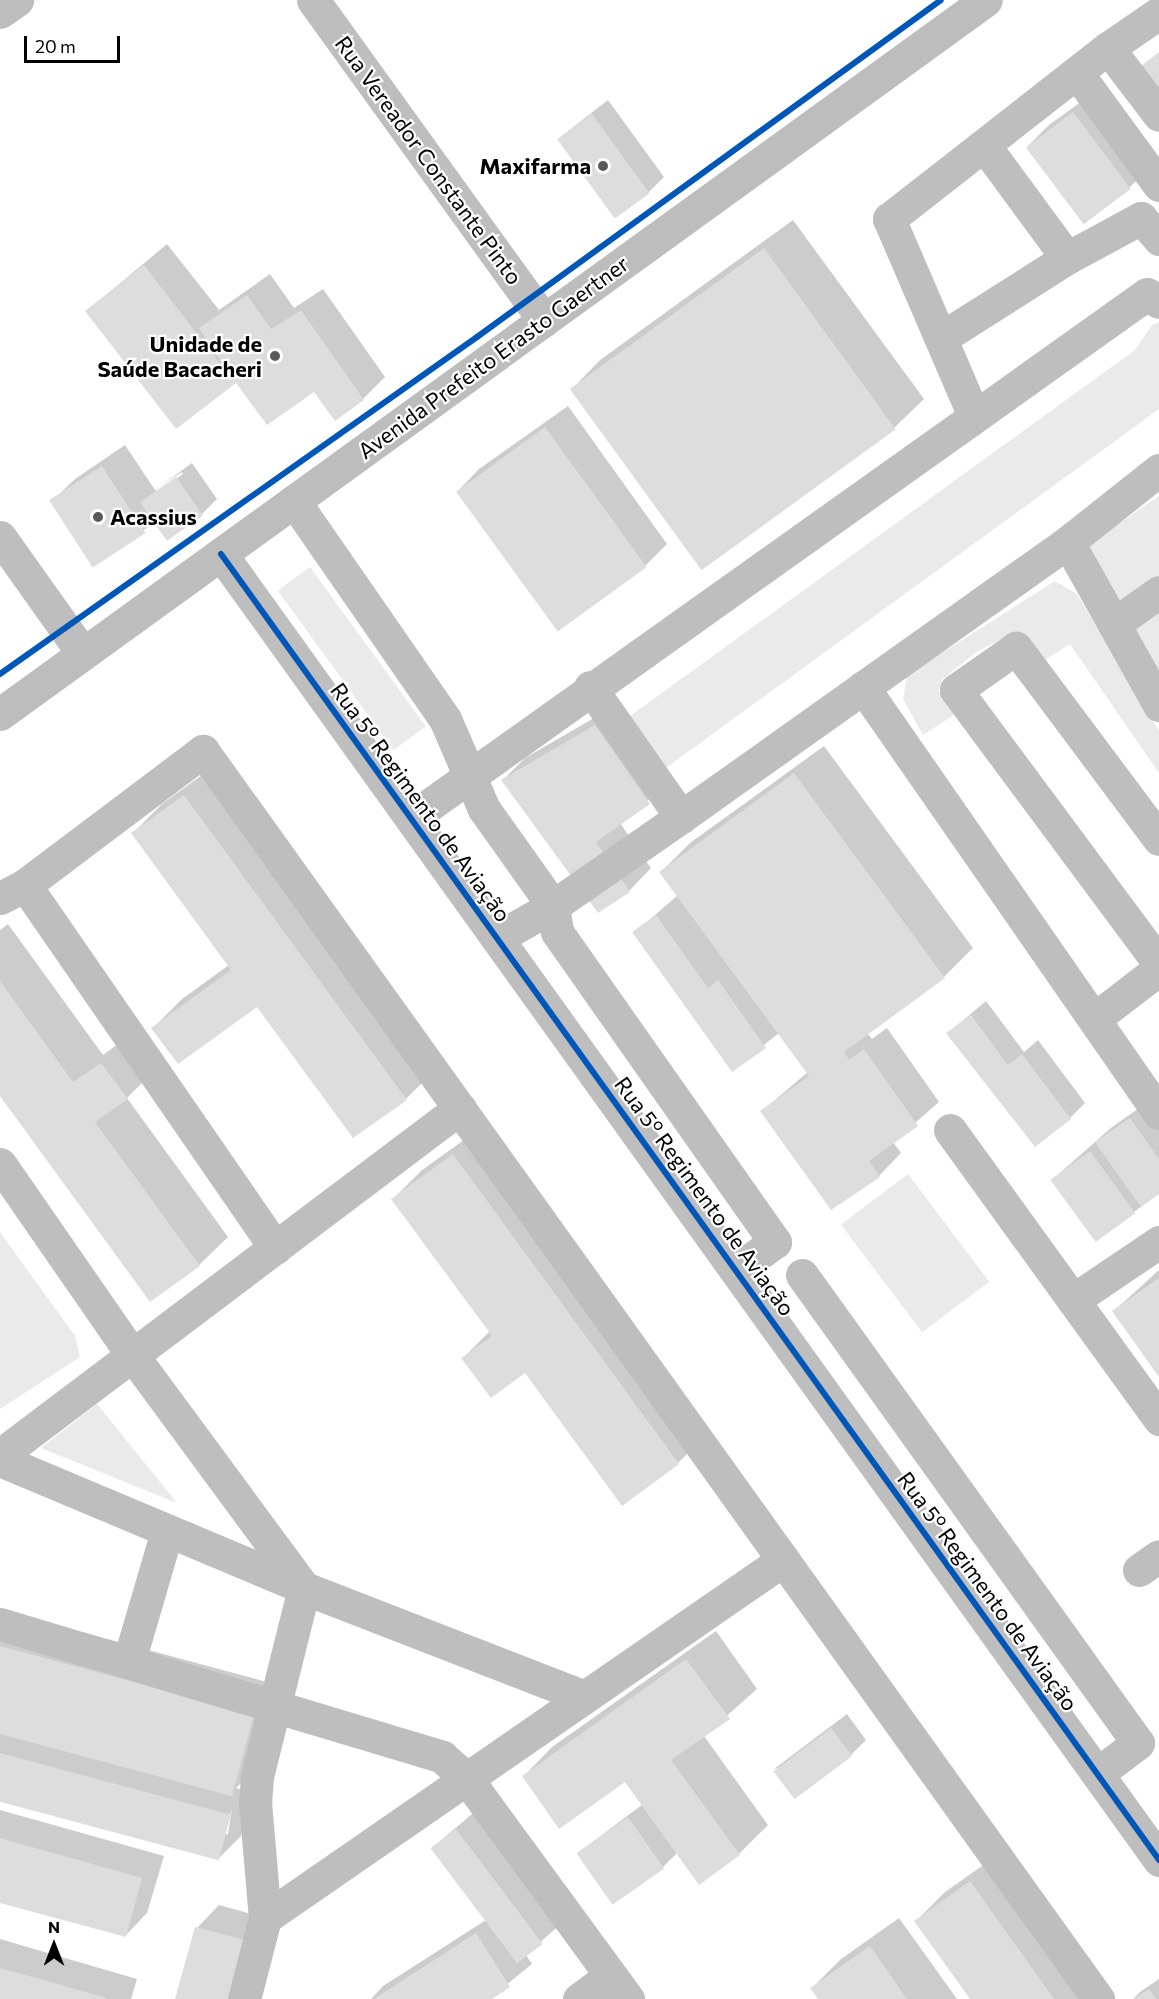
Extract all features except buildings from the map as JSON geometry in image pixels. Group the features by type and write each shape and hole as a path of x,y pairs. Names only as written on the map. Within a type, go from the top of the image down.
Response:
{"main road":[{"path":"0,12 17,0"},
{"name":"Avenida Prefeito Erasto Gaertner","path":"0,714 986,0"}],"street":[{"name":"Rua Vereador Constante Pinto","path":"313,0 544,320"},
{"path":"974,416 889,219 1108,48 1159,13"},
{"path":"1108,48 1159,116"},
{"path":"1077,73 1159,185"},
{"path":"984,145 1066,258"},
{"path":"941,338 1066,258 1153,217"},
{"path":"411,818 590,687 974,416 1155,292"},
{"path":"497,938 553,906 681,817 1068,542 1159,470"},
{"name":"Rua 5º Regimento de Aviação","path":"294,501 444,719 484,809 553,906 556,932 775,1242 736,1270"},
{"path":"0,537 83,654"},
{"path":"1068,542 1159,705"},
{"name":"Rua 5º Regimento de Aviação","path":"221,554 1159,1860"},
{"path":"1114,624 1159,592"},
{"path":"1159,839 1016,648 956,690 1159,963"},
{"path":"590,687 681,817"},
{"path":"863,687 1159,1113"},
{"path":"275,1248 12,892 203,751 1098,1999"},
{"path":"1094,1019 1159,969"},
{"path":"0,1455 460,1108"},
{"path":"652,1154 694,1127"},
{"path":"950,1130 1159,1419"},
{"path":"1,1169 133,1356 304,1588"},
{"path":"1073,1300 1159,1242"},
{"path":"802,1275 1138,1743 1097,1774"},
{"path":"0,1460 304,1588 585,1697"},
{"path":"129,1661 167,1531"},
{"path":"265,1918 783,1560"},
{"path":"976,1605 1017,1575"},
{"path":"244,1999 265,1918 255,1802 257,1776 304,1588"},
{"path":"0,1624 442,1757 467,1779 620,1987 579,1999"}],"shaded area":[{"path":"1159,322 1159,409 663,770 626,719 1135,350 1152,325"},
{"path":"1159,496 1159,585 1124,609 1082,549"},
{"path":"310,567 426,726 393,750 278,591"},
{"path":"1055,581 1077,594 1159,731 1159,773 1070,644 1045,660 1030,638 1014,633 976,652 943,679 939,691 954,715 923,735 903,699 907,675"},
{"path":"1159,605 1159,671 1128,627"},
{"path":"908,1174 989,1282 922,1332 841,1225"},
{"path":"0,1232 75,1336 80,1357 0,1409"},
{"path":"97,1404 177,1503 41,1448"}],"cycle path":[{"path":"0,674 477,337 941,0"},
{"path":"221,554 1159,1860"}],"place":[{"name":"Maxifarma","path":"603,166"},
{"name":"Unidade de Saúde Bacacheri","path":"275,356"},
{"name":"Acassius","path":"98,517"}]}
